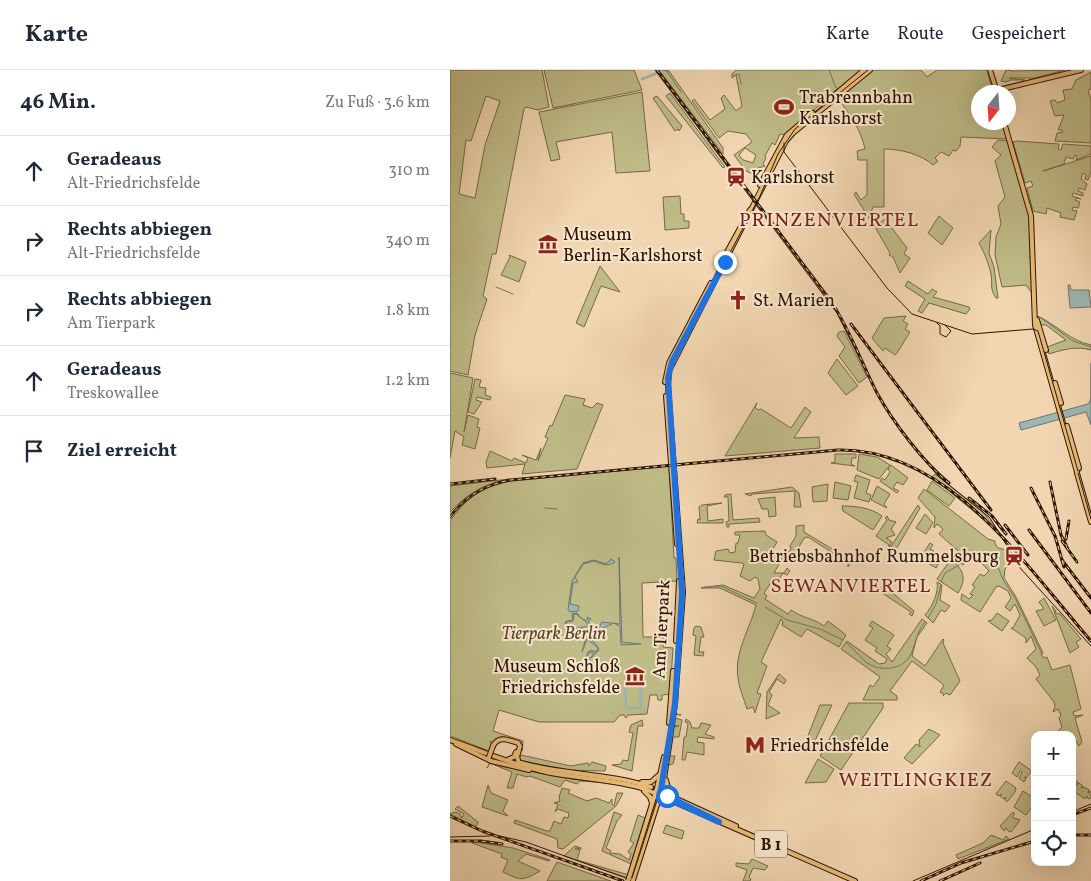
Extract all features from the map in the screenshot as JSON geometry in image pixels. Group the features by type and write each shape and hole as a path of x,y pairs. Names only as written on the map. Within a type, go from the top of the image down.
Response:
{"main road":[{"path":"672,465 665,382 668,363 756,198 763,180 786,136 864,70"},
{"path":"672,465 667,381 672,362 786,141 870,70"},
{"path":"989,70 994,85"},
{"path":"1016,86 1074,70"},
{"path":"1016,86 1080,70"},
{"path":"1006,130 1033,216 1034,315 1091,522"},
{"name":"Am Tierpark","path":"659,792 671,708 679,595 672,465"},
{"path":"1078,472 1091,513"},
{"path":"450,739 508,762 547,772"},
{"path":"450,739 488,758 522,769 619,778 651,788"},
{"path":"450,739 519,763 676,796 720,820"},
{"path":"488,758 493,745 501,739 520,745 517,757 519,763"},
{"path":"509,759 516,754 518,746 514,742"},
{"path":"585,776 609,775 642,782 653,781 663,774 667,785 676,796"},
{"path":"642,782 672,801 720,820"},
{"path":"640,788 649,795 652,806"},
{"path":"635,868 652,806 659,792"},
{"path":"631,880 656,810 659,792"},
{"name":"B 1","path":"667,796 860,881"},
{"path":"656,810 662,802 672,801"},
{"name":"B 1","path":"826,866 855,881"}],"green space":[{"path":"450,70 542,70 549,107 538,110 526,107 524,109 496,254 492,254 483,296 487,299 475,335 468,375 450,371","holes":["486,96 500,101 485,145 475,198 459,194 466,140 471,141"]},
{"path":"544,70 634,70 642,90 553,108"},
{"path":"659,70 669,71 723,148 723,154"},
{"path":"736,70 862,70 823,100 822,103 785,135 780,134 775,145 772,143 765,156 763,164 765,166 758,168 758,176 746,171 734,155 752,142 746,134 728,131 719,138 692,101 694,99 710,120 725,109 721,98 724,95 736,111 742,106 736,75 732,78 732,74","holes":["745,148 756,155 753,163 743,160 739,155"]},
{"path":"872,70 921,70 927,77 937,70 987,70 991,85 971,85 971,130 1004,130 1007,139 961,137 960,146 956,151 953,150 949,156 941,152 935,158 938,161 933,165 923,158 910,153 884,149 884,207 873,207 870,215 875,224 873,225 854,194 856,192 861,200 867,195 867,160 858,160 857,151 865,149 861,136 839,100 829,106"},
{"path":"1006,70 1065,70 1035,78 1009,78 1025,80 1001,81"},
{"path":"1091,72 1091,89 1088,90 1091,100 1091,143 1055,141 1057,133 1063,132 1058,130 1064,115 1055,116 1050,101 1055,100 1057,103 1065,100 1063,90 1072,89 1076,80"},
{"path":"642,92 650,171 616,173 612,132 556,142 560,159 551,161 539,112"},
{"path":"670,93 725,167 723,168 666,96"},
{"path":"657,96 682,126 679,131 678,129 675,131 653,98"},
{"path":"998,140 1008,141 1030,215 1031,258 1029,257 1032,261 1032,293 1026,285 1002,287 995,255 996,237 1001,224 998,206 1005,197 995,161 1001,155 992,147"},
{"path":"1013,142 1059,144 1058,149 1061,150 1063,144 1091,146 1091,154 1076,160 1077,156 1075,155 1073,159 1066,157 1064,164 1043,171 1091,156 1091,172 1088,180 1085,179 1086,175 1083,173 1081,179 1087,184 1085,190 1079,188 1078,191 1083,193 1083,196 1073,193 1072,196 1081,199 1076,198 1075,200 1080,202 1078,208 1073,207 1072,210 1077,211 1074,220 1060,217 1061,213 1047,208 1046,214 1033,211 1027,188 1033,186 1031,181 1025,183"},
{"path":"680,196 681,214 684,214 684,221 689,221 689,228 665,230 663,197"},
{"path":"939,216 953,228 942,245 928,233"},
{"path":"885,219 907,248 904,254 910,258 900,273 875,227"},
{"path":"991,230 989,253 994,267 998,298 996,298 993,291 990,270 979,243"},
{"path":"509,255 526,262 519,282 501,275 510,257"},
{"path":"600,266 620,292 601,286 584,327 576,323"},
{"path":"908,281 928,294 932,289 937,292 933,297 969,307 970,309 966,314 929,303 922,313 918,311 925,299 905,286"},
{"path":"906,316 903,321 908,324 905,329 910,332 897,353 895,355 885,348 883,351 872,338 884,318"},
{"path":"1038,316 1070,336 1091,345 1091,350 1080,348 1049,354 1047,347 1066,340 1046,325 1040,325"},
{"path":"844,331 867,377 859,383 839,356 845,347 837,336 839,332"},
{"path":"837,359 858,386 846,395 828,373"},
{"path":"450,373 473,378 464,432 468,415 479,419 477,427 480,428 475,449 462,445 464,437 455,431 450,458"},
{"path":"475,379 481,380 479,387 486,388 485,395 491,397 490,400 477,397 476,400 482,402 474,414 468,412"},
{"path":"565,395 585,399 583,405 592,408 597,403 603,405 577,469 522,474 525,464 487,468 486,462 490,451 512,461 514,458 526,463 528,458 522,455 536,460 541,448 538,461 548,438 545,437 550,425 552,426"},
{"path":"757,403 755,407 758,410 761,409 791,428 805,407 811,412 794,438 819,437 820,448 725,456"},
{"path":"835,454 856,454 856,458 852,458 851,464 855,466 831,463 835,462"},
{"path":"859,454 877,457 890,465 879,479 857,470"},
{"path":"891,465 908,478 903,485 897,482 893,488 899,491 897,493 880,481 882,478 885,480 890,472 888,469"},
{"name":"Tierpark Berlin","path":"669,466 677,581 642,583 643,637 664,637 663,647 673,648 670,694 662,695 662,700 658,700 657,695 650,695 647,714 628,715 626,718 624,715 620,715 614,722 539,722 499,710 493,731 523,741 522,751 520,743 504,737 493,742 490,741 489,751 450,736 450,521 455,514 479,492 502,482"},
{"path":"935,474 982,511 1000,533 932,477"},
{"path":"856,475 870,480 866,493 871,495 869,502 854,498 858,482 854,481"},
{"path":"509,479 484,486 463,500 450,512 450,486"},
{"path":"932,481 955,498 949,506 927,490"},
{"path":"835,482 851,486 848,500 833,498"},
{"path":"828,484 827,501 813,502 812,487"},
{"path":"877,486 890,494 884,504 887,508 871,500"},
{"path":"792,487 799,493 801,507 794,507 795,491 752,494 751,496 745,494"},
{"path":"924,489 988,539 995,541 998,548 1006,550 1012,561 1005,569 1004,578 1016,597 1043,653 1041,655 1045,658 1047,657 1052,670 1070,665 1081,709 1073,712 1074,716 1083,715 1075,718 1082,742 1079,746 1076,741 1076,731 1058,731 1062,727 1059,718 1061,715 1058,709 1053,712 1054,702 1036,679 1040,675 1036,667 1027,658 1036,649 1031,636 1026,643 1026,638 1011,628 1013,628 1020,615 1015,604 1010,611 1005,607 1011,598 1008,591 999,586 996,587 980,612 961,600 962,594 969,599 973,595 970,594 975,587 972,585 980,574 984,576 989,571 975,556 969,558 963,565 959,562 965,557 939,534 943,529 937,524 934,528 935,517 918,498"},
{"path":"731,494 733,520 759,518 760,522 729,524 729,527 727,527 726,522 729,521 728,497 724,497"},
{"path":"775,497 776,516 769,517 768,509 762,509 758,499"},
{"path":"722,503 707,506 708,521 723,519 723,523 697,523 698,519 700,520 699,507"},
{"path":"918,505 920,508 895,551 890,548"},
{"path":"842,506 864,508 882,516 873,530 843,511"},
{"path":"925,514 933,523 926,534 916,528"},
{"path":"887,516 889,520 896,522 891,529 895,535 886,538 892,542 889,547 889,545 876,536 887,520 885,518"},
{"path":"804,525 804,532 852,561 848,567 848,563 808,537 804,538 792,559 784,555 774,573 783,573 776,584 772,581 764,593 767,596 765,599 788,614 791,610 824,626 828,621 846,635 839,647 807,629 801,637 782,625 781,619 761,662 767,666 757,693 761,694 755,713 753,707 747,709 739,686 737,668 740,650 756,605 720,588 701,588 723,585 754,598 760,589 758,579 755,577 750,581 740,576 744,564 714,560 716,551 728,549 730,553 735,552 736,543 738,543 740,535 735,535 735,532 765,531 766,535 777,542 769,555 779,561 786,551 789,552 791,549 790,546 796,536 796,526"},
{"path":"930,543 933,545 930,549 934,551 930,556 939,562 936,568 920,558"},
{"path":"951,559 961,570 963,578 958,593 937,579"},
{"path":"787,568 790,571 787,575 783,573"},
{"path":"937,582 942,585 940,600 950,606 945,612 941,610 933,623 925,615 935,598"},
{"path":"883,585 914,611 912,616 909,614 911,612 879,591"},
{"path":"1044,598 1056,620 1044,626 1036,611 1044,609 1039,602"},
{"path":"1052,606 1056,611 1055,613 1060,614 1081,639 1076,642 1079,647 1070,653"},
{"path":"997,613 1009,621 1002,631 988,621 992,620"},
{"path":"922,619 927,623 917,637 912,656 925,666 944,640 943,643 960,681 950,695 946,693 943,696 944,694 940,692 944,685 912,661 890,691 897,696 897,700 863,700 870,685 873,687 880,677 841,649 847,641 879,664 885,663 887,659 875,651 877,648 865,640 873,628 869,626 872,621 894,635 887,646 891,649 886,654 892,662"},
{"path":"696,626 701,627 704,637 701,637 699,652 704,652 703,656 694,655 696,636 693,635"},
{"path":"779,674 786,680 784,684 777,679 769,692 772,695 768,705 780,713 766,719 767,692"},
{"path":"849,703 883,703 883,708 841,770 820,756"},
{"path":"820,705 832,705 811,749 804,746"},
{"path":"675,714 675,718 682,720 679,737 673,737 670,756 675,756 673,764 667,765 673,727 679,726 673,725"},
{"path":"686,719 690,722 692,728 699,728 701,723 711,725 705,734 714,737 714,739 698,737 697,742 704,743 704,755 687,752 685,760 682,760 684,737 686,737 688,723 685,722"},
{"path":"642,720 643,726 638,726 632,771 612,765 621,764 623,760 628,761 633,733 629,732 631,725"},
{"path":"929,729 940,735 912,764 904,758 915,745 917,744 920,747 919,740"},
{"path":"521,755 571,766 588,763 589,766 592,762 606,766 605,771 567,770 519,760"},
{"path":"818,759 834,769 826,782 805,783"},
{"path":"1019,762 1031,770 1026,778 1024,777 1026,779 1024,782 1019,778 1022,772 1020,771 1017,777 1012,773"},
{"path":"490,763 596,782 580,781 577,784 565,780 560,787 530,776 517,774 513,788 507,788 512,772"},
{"path":"1006,781 1016,788 1007,802 1005,800 1006,797 1004,799 1000,796 1002,794 999,796 996,794"},
{"path":"1079,783 1083,786 1081,788 1084,787 1089,790 1088,793 1091,791 1091,798 1088,799 1087,796 1085,799 1076,793 1076,785"},
{"path":"488,785 491,793 508,800 503,811 508,816 482,807"},
{"path":"562,788 570,790 568,793 587,801 596,798 609,803 612,799 614,806 617,793 623,793 616,806 563,849 558,848 557,839 514,823 515,820 547,831 550,831 554,821 561,824 564,817 568,818 569,813 558,809 555,812 558,804 554,803 560,801 559,797"},
{"path":"1023,791 1031,796 1031,808 1026,815 1014,807"},
{"path":"458,806 478,822 476,827 450,814 455,812 460,814 462,818 464,814 455,809"},
{"path":"614,812 622,815 617,821 606,848 611,851 610,853 620,854 629,860 631,854 628,852 634,843 630,841 638,815 645,818 631,864 602,851"},
{"path":"1013,812 1015,814 1012,817 1020,820 1012,831 1009,832 1006,828 1004,831 1000,826"},
{"path":"666,825 684,831 682,839 663,833"},
{"path":"991,835 1003,840 1006,836 1009,839 958,859 956,855 983,843"},
{"path":"472,843 513,848 550,860 526,854 518,861 540,871 522,879 503,872 508,860 501,857 502,854"},
{"path":"575,846 581,848 575,849 580,850 577,860 629,875 628,878 564,856"},
{"path":"752,859 768,866 765,870 753,868 749,877 750,881 743,881 747,870 736,866 736,863 749,864"},
{"path":"557,862 611,881 547,881"}],"water":[{"path":"1068,285 1070,285 1071,290 1089,290 1091,307 1070,308"},
{"path":"1091,399 1091,425 1086,412 1021,430 1019,423 1088,404"},
{"path":"619,557 622,642 641,644 621,645 620,626 615,623 620,624"},
{"path":"611,559 615,562 607,565 594,561 583,564 575,577 578,582 573,583 570,604 579,606 578,611 570,612 568,609 572,581 583,563 594,560 606,564"},
{"path":"577,613 582,619 576,614 573,615 574,618 573,621 566,622 566,625 565,622 573,620 572,614"},
{"path":"587,617 591,619 588,622 595,629 599,628 602,622 613,623 603,628 603,631 593,630 589,627 584,630 587,636 596,644 598,647 599,650 589,660 594,653 590,652 586,657 588,652 591,650 596,652 598,648 587,639 582,652 586,637 582,629 574,629 588,626 583,620 588,620"}],"waterway":[{"path":"666,70 681,92"},
{"path":"829,70 836,88"},
{"path":"642,79 657,73"},
{"path":"733,76 739,74 741,84"},
{"path":"496,287 513,294"},
{"path":"1041,318 1073,341 1091,347"},
{"path":"545,508 557,509"},
{"path":"961,563 977,554 999,569 1042,654"},
{"path":"941,582 945,573 959,565"},
{"path":"928,618 936,604 941,585"},
{"path":"704,587 721,586 757,603"},
{"path":"765,607 787,620 820,629 843,640"},
{"path":"846,642 863,660 871,665 884,668 897,667 907,660 911,654 918,633 925,622"},
{"path":"625,677 626,708 641,708 640,676"},
{"path":"592,684 598,685 595,689"}],"tunnel":[{"path":"651,787 668,795"}],"tram line":[{"path":"655,70 837,313 879,398 912,444 938,476 990,518 1021,569 1091,646"},
{"path":"631,881 662,785 674,703 681,590 667,383 669,368 760,196 778,154 795,129 868,70"},
{"path":"784,143 784,152 887,288 912,314 972,334 1033,329 1038,331 1078,471"},
{"path":"937,323 940,326 940,334 946,337 951,331 945,325"},
{"path":"1078,473 1091,519"},
{"path":"1076,810 1091,804"},
{"path":"913,881 1031,831"},
{"path":"450,837 490,836"},
{"path":"500,836 526,842 634,881"}],"railway":[{"path":"657,70 830,300 849,334 877,393 900,429 919,453 949,483"},
{"path":"851,324 991,510"},
{"path":"450,517 462,503 476,492 510,480 838,450 878,455 915,468 950,490 982,517 1012,547 1091,641"},
{"path":"450,484 495,479"},
{"path":"1050,482 1061,535 1067,547"},
{"path":"1031,488 1055,536 1064,567"},
{"path":"969,498 992,516 1006,534"},
{"path":"1066,539 1069,521"},
{"path":"1005,525 1028,555"},
{"path":"1029,530 1091,613"},
{"path":"1062,541 1077,562"},
{"path":"1062,560 1091,598"},
{"path":"1076,814 1091,808"},
{"path":"450,816 482,831 623,881"},
{"path":"1076,835 1091,835"},
{"path":"450,841 481,841 502,844"},
{"path":"921,881 961,863 1031,842"},
{"path":"940,881 980,863"}],"place":[{"name":"Trabrennbahn Karlshorst","path":"784,107"},
{"name":"Karlshorst","path":"736,177"},
{"name":"Museum Berlin-Karlshorst","path":"548,244"},
{"name":"St. Marien","path":"738,300"},
{"name":"Betriebsbahnhof Rummelsburg","path":"1014,556"},
{"name":"Museum Schloß Friedrichsfelde","path":"635,676"},
{"name":"Friedrichsfelde","path":"755,745"}],"district":[{"name":"PRINZENVIERTEL","path":"829,219"},
{"name":"SEWANVIERTEL","path":"851,585"},
{"name":"WEITLINGKIEZ","path":"916,779"}],"route":[{"path":"667,796 719,822 660,795 665,774 666,756 675,704 675,673 682,593 678,499 668,378 672,362 725,262"}]}
